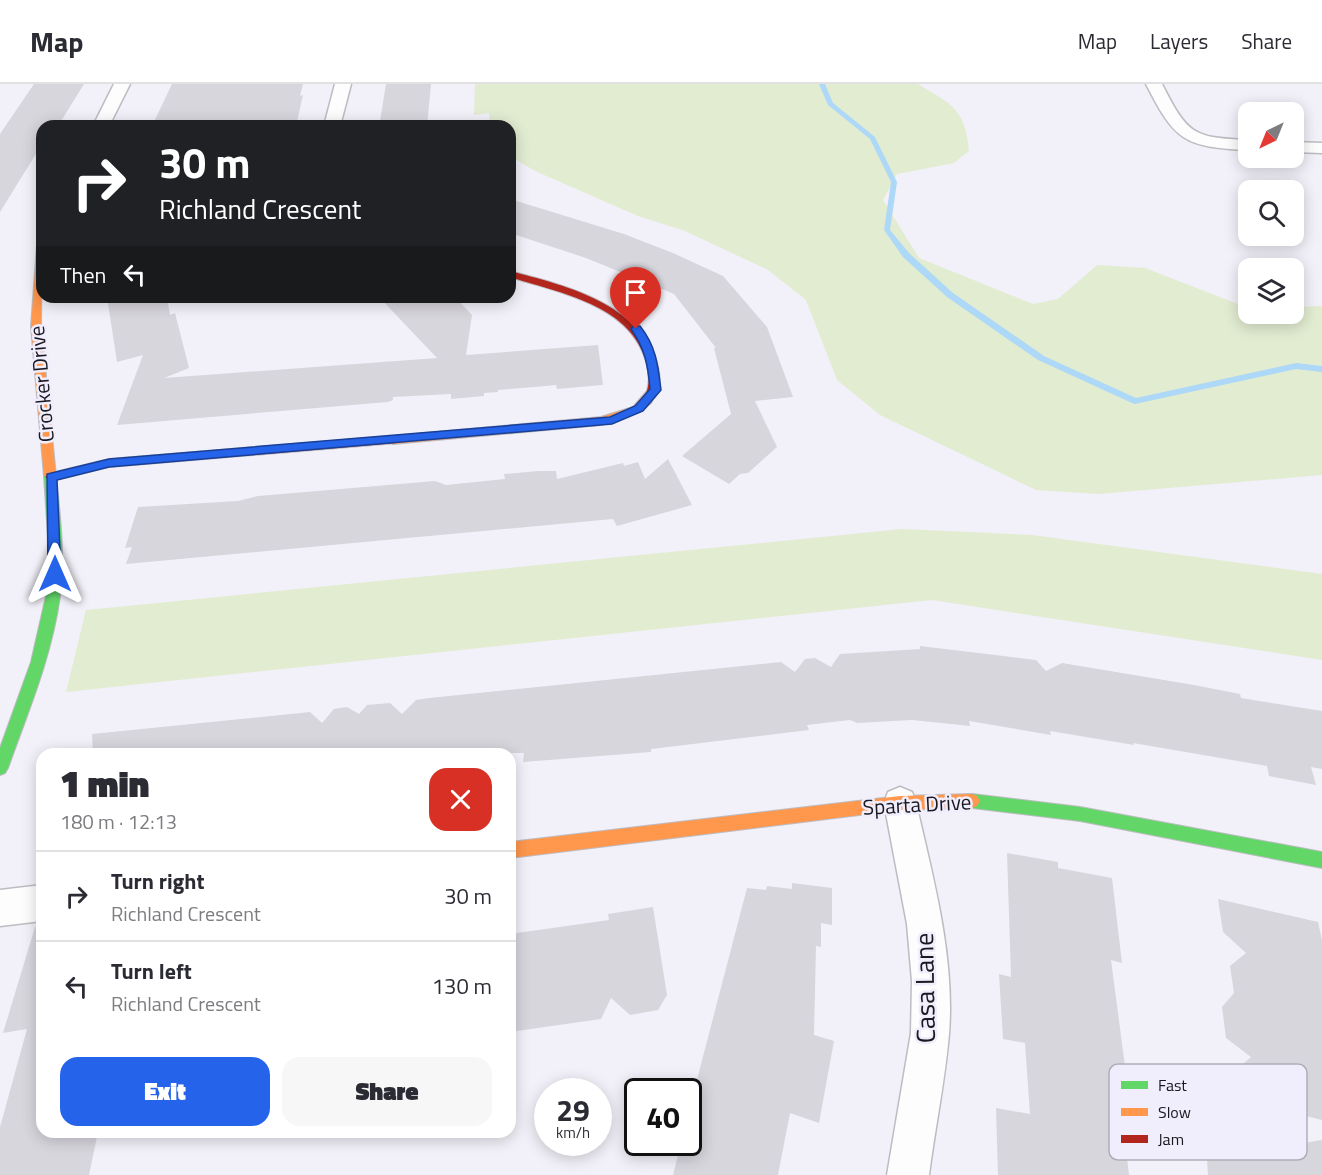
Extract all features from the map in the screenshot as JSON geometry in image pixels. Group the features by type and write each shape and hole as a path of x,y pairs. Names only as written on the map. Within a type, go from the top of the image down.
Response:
{"street":[{"path":"104,120 122,84"},
{"path":"334,120 343,84"},
{"path":"1154,84 1175,124 1190,136 1220,144 1238,145"},
{"path":"1304,147 1322,148"},
{"path":"51,477 109,463 586,424 612,420 639,408 648,401 655,390 656,376 645,339 636,329 605,309 516,276"},
{"name":"Crocker Drive","path":"0,768 39,654 50,609 55,574 51,477 36,303"},
{"name":"Sparta Drive","path":"516,849 900,803 961,800 1080,814 1322,860"},
{"name":"Casa Lane","path":"900,803 926,924 930,981 930,1033 908,1175"},
{"path":"0,908 36,904"}],"green space":[{"path":"475,84 918,84 955,109 964,125 969,151 954,163 897,174 883,200 919,258 1033,304 1058,299 1097,265 1145,268 1238,304 1238,324 1304,324 1304,307 1322,306 1322,475 1098,494 1036,490 880,415 837,380 806,300 768,270 685,231 638,216 535,171 516,160 516,120 490,120 489,113 474,115"},
{"path":"902,529 1032,535 1322,574 1322,660 932,600 66,692 86,610"}],"building":[{"path":"34,84 84,84 62,120 36,120 36,154 0,212 0,134"},
{"path":"172,84 303,84 297,120 155,120"},
{"path":"386,84 431,84 428,120 380,120"},
{"path":"516,201 624,234 723,276 767,327 793,397 755,401 777,447 748,473 740,474 729,484 682,456 731,414 714,348 716,348 674,294 586,258 516,235"},
{"path":"108,303 168,303 170,315 175,313 189,368 164,378 437,358 385,303 461,303 472,315 466,355 598,345 603,385 557,389 556,385 498,390 498,392 484,393 484,396 451,399 451,394 393,397 393,400 388,402 117,425 143,355 117,362"},
{"path":"668,459 692,505 617,526 613,519 126,564 132,547 125,548 138,507 238,501 258,496 435,481 446,485 505,479 504,474 538,471 556,471 557,479 623,463 624,466 638,462 645,479"},
{"path":"920,646 1036,660 1046,671 1062,663 1194,685 1240,694 1241,698 1322,711 1322,769 1311,767 1316,785 1269,776 1267,766 1133,743 1134,745 1050,731 1051,735 969,721 970,726 912,720 857,723 850,720 807,725 809,730 651,749 651,752 523,762 524,753 516,753 516,748 93,748 92,734 310,712 322,723 334,709 347,707 359,714 367,705 390,703 402,714 416,700 429,698 781,662 795,672 805,659 815,658 831,667 840,654 920,649"},
{"path":"1007,853 1058,862 1058,868 1112,878 1122,963 1111,960 1125,1064 1109,1064 1109,1160 1127,1160 1129,1175 998,1175 996,1108 1030,1114 1025,1043 1003,1039 999,974 1011,977"},
{"path":"792,883 832,888 832,925 821,923 821,947 816,946 814,1035 834,1041 819,1123 790,1113 778,1175 673,1175 678,1156 702,1156 702,1078 697,1078 747,888 766,890 767,886 792,889"},
{"path":"1218,899 1318,922 1322,940 1322,1120 1307,1116 1307,1064 1243,1064 1251,1057 1226,1038 1222,1007 1234,993 1230,966 1246,953 1223,932"},
{"path":"653,907 667,995 658,1010 630,1015 611,998 601,1019 516,1031 516,933 609,920 608,914"},
{"path":"36,927 36,1138 97,1138 89,1175 0,1175 0,1127 27,1029 3,1033"},
{"path":"1322,1140 1322,1175 1208,1175 1207,1160 1307,1160 1307,1142"}],"waterway":[{"path":"822,84 830,104 873,138 894,182 887,230 906,255 950,295 1041,358 1135,401 1296,366 1322,369"}],"traffic: fast":[{"path":"0,768 31,684 44,640 53,596 55,551 50,476"},
{"path":"972,801 1080,814 1322,860"}],"traffic: slow":[{"path":"38,303 36,326 50,476"},
{"path":"393,440 601,421 636,409 651,394"},
{"path":"516,849 900,803 972,801"}],"traffic: jam":[{"path":"516,276 594,302 631,326 644,342 652,362 654,386 651,394"},
{"path":"51,477 109,463 393,440"}],"route":[{"path":"55,574 51,477 109,463 612,420 639,408 648,401 655,390 656,376 653,361 645,339 636,329"}]}
